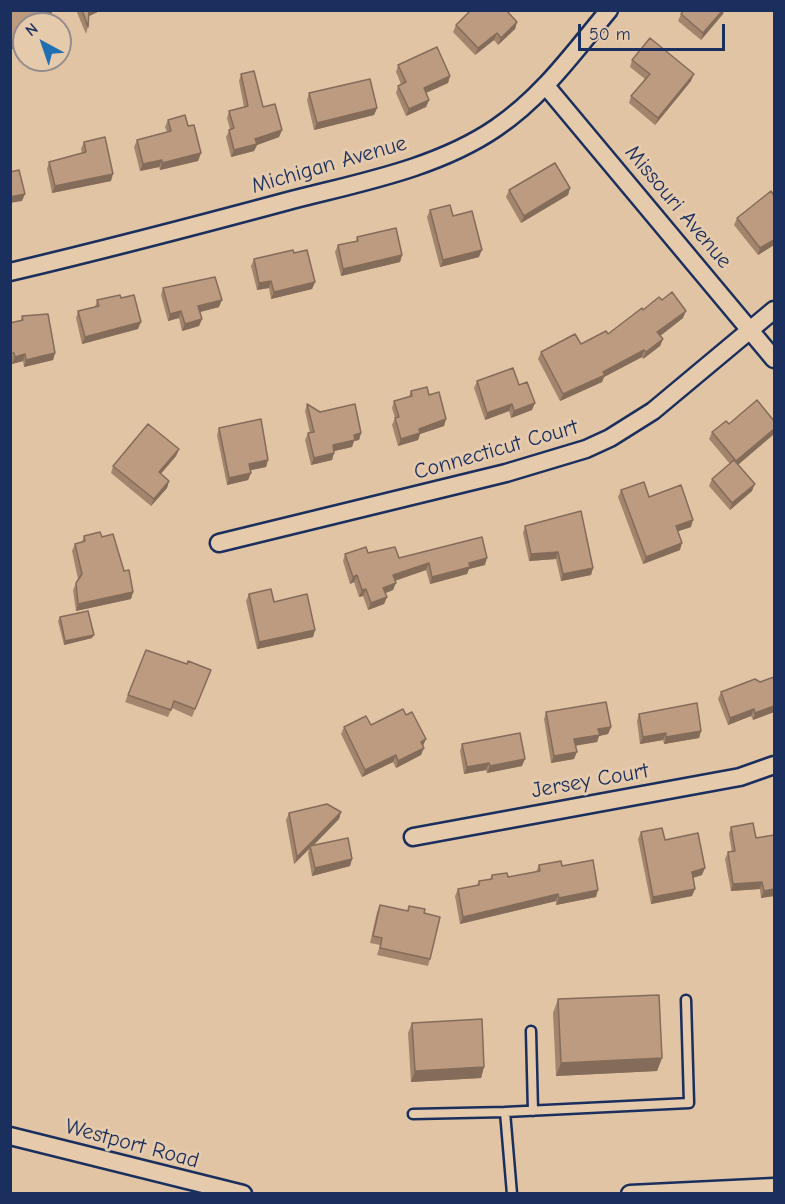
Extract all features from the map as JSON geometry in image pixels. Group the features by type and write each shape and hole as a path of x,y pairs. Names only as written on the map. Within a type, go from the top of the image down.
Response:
{"street":[{"name":"Michigan Avenue","path":"10,272 360,183 442,156 495,129 524,108 546,86 609,10"},
{"name":"Missouri Avenue","path":"546,86 774,359"},
{"name":"Connecticut Court","path":"219,543 506,473 586,449 610,438 653,411 774,310"},
{"name":"Jersey Court","path":"412,837 740,777 774,765"},
{"name":"Westport Road","path":"10,1136 243,1194"},
{"path":"630,1194 774,1187"}],"lane":[{"path":"413,1114 689,1103 686,1000"},
{"path":"531,1031 532,1111"},
{"path":"505,1112 512,1194"}],"building":[{"path":"10,10 51,10 47,12 12,12 12,41 10,42"},
{"path":"82,10 89,10 88,27"},
{"path":"471,10 506,10 517,22 501,38 497,33 478,48 456,25"},
{"path":"684,10 723,10 703,33 681,14"},
{"path":"650,38 694,74 658,118 631,96 650,74 632,60"},
{"path":"437,47 450,76 424,88 429,100 409,109 398,86 406,82 398,65"},
{"path":"254,71 263,107 275,104 282,130 255,139 257,144 234,150 229,130 234,128 229,111 248,106 241,74"},
{"path":"370,79 377,108 317,123 309,93"},
{"path":"185,115 188,126 194,125 201,153 162,163 162,160 143,164 137,140 171,131 168,120"},
{"path":"105,137 113,174 55,186 49,162 86,152 84,142"},
{"path":"555,163 570,188 524,216 509,190"},
{"path":"19,170 25,194 10,197 10,172"},
{"path":"771,191 774,196 774,240 760,248 737,218"},
{"path":"450,205 453,216 472,211 482,250 443,260 430,210"},
{"path":"396,228 402,255 343,269 338,245 358,241 357,237"},
{"path":"293,250 294,253 307,250 315,282 274,292 271,281 259,283 254,259"},
{"path":"215,277 222,300 198,306 202,319 185,324 181,311 170,314 163,288"},
{"path":"672,292 686,311 657,332 663,339 646,352 644,350 603,372 605,375 563,394 541,352 575,334 581,344 606,331 608,334 642,308 643,310 659,297 662,300"},
{"path":"120,295 121,298 134,295 141,322 85,337 78,311 99,306 97,300"},
{"path":"48,314 55,353 26,360 25,354 15,357 14,353 10,353 10,323 23,320 22,316"},
{"path":"513,368 519,385 527,382 535,403 514,411 512,404 487,413 477,381"},
{"path":"427,387 429,395 439,392 446,419 419,429 420,433 401,439 395,418 399,417 394,401 412,396 411,391"},
{"path":"757,400 774,421 774,429 736,461 712,432 726,421 729,424"},
{"path":"307,404 320,412 355,404 361,433 354,435 355,440 333,445 334,453 314,458 308,433 314,432"},
{"path":"261,419 268,460 249,464 251,473 229,478 219,428"},
{"path":"148,424 179,449 159,472 169,481 154,499 113,466"},
{"path":"734,460 755,484 732,503 712,479"},
{"path":"644,482 649,497 681,485 693,520 676,526 682,543 646,557 621,490"},
{"path":"581,511 593,568 563,574 558,552 531,554 525,526"},
{"path":"100,532 102,537 113,534 124,571 129,570 133,592 78,604 76,583 82,574 75,544 85,541 84,536"},
{"path":"482,537 487,558 469,563 470,567 432,577 429,563 393,575 396,583 383,588 387,597 371,603 366,589 362,590 357,575 353,577 345,554 366,547 368,553 395,547 399,558"},
{"path":"271,589 274,602 307,594 315,630 259,642 249,594"},
{"path":"88,611 94,635 65,641 60,617"},
{"path":"146,650 187,664 188,661 211,670 195,709 174,701 171,710 128,695"},
{"path":"774,677 774,706 755,713 754,709 730,718 721,692 755,679 760,682"},
{"path":"606,702 611,727 598,729 600,735 574,739 577,752 554,756 546,712"},
{"path":"697,703 701,731 666,737 666,733 643,737 639,714"},
{"path":"403,709 406,715 412,712 426,739 421,742 424,748 398,761 396,755 365,770 344,727 366,716 371,725"},
{"path":"520,733 525,759 490,766 489,763 467,767 462,744"},
{"path":"327,804 341,812 297,857 289,813"},
{"path":"753,823 756,838 774,835 774,889 764,891 762,882 733,884 728,852 735,851 731,827"},
{"path":"662,828 665,840 698,833 705,868 692,872 695,889 653,897 641,832"},
{"path":"348,838 352,859 315,868 310,846"},
{"path":"593,860 598,890 559,898 558,894 463,917 458,889 479,885 479,881 492,879 492,875 507,873 508,877 540,871 539,865 561,861 562,866"},
{"path":"380,905 408,911 409,906 425,909 424,913 440,917 430,959 380,948 382,938 373,936"},
{"path":"659,995 662,1058 561,1063 558,999"},
{"path":"482,1019 484,1067 415,1071 412,1023"}]}
